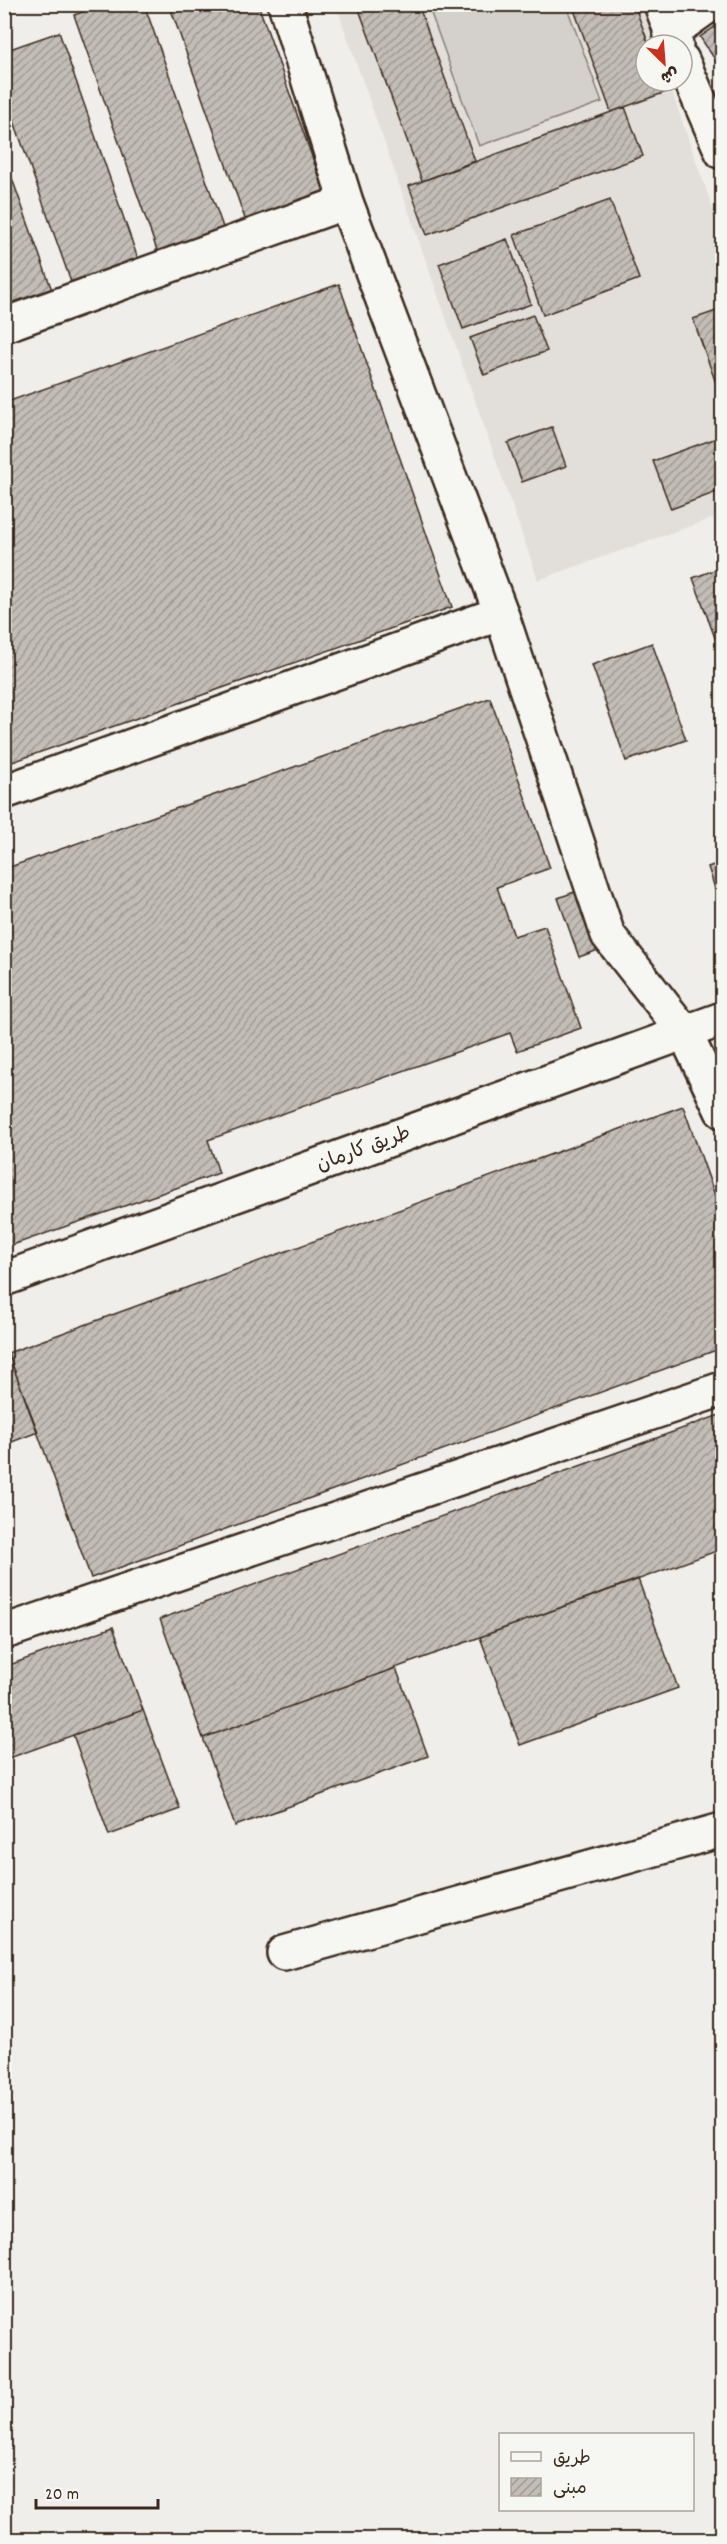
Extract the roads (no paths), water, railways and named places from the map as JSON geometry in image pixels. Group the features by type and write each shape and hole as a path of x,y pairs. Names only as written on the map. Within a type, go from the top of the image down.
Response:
{"street":[{"path":"285,4 346,202 501,613 608,935 685,1034 723,1111"},
{"path":"675,33 711,4"},
{"path":"694,85 723,152"},
{"path":"4,325 346,202"},
{"path":"4,792 501,613"},
{"name":"طريق كارمان","path":"4,1279 723,1019"},
{"path":"4,1632 723,1389"},
{"path":"284,1953 723,1830"}]}
